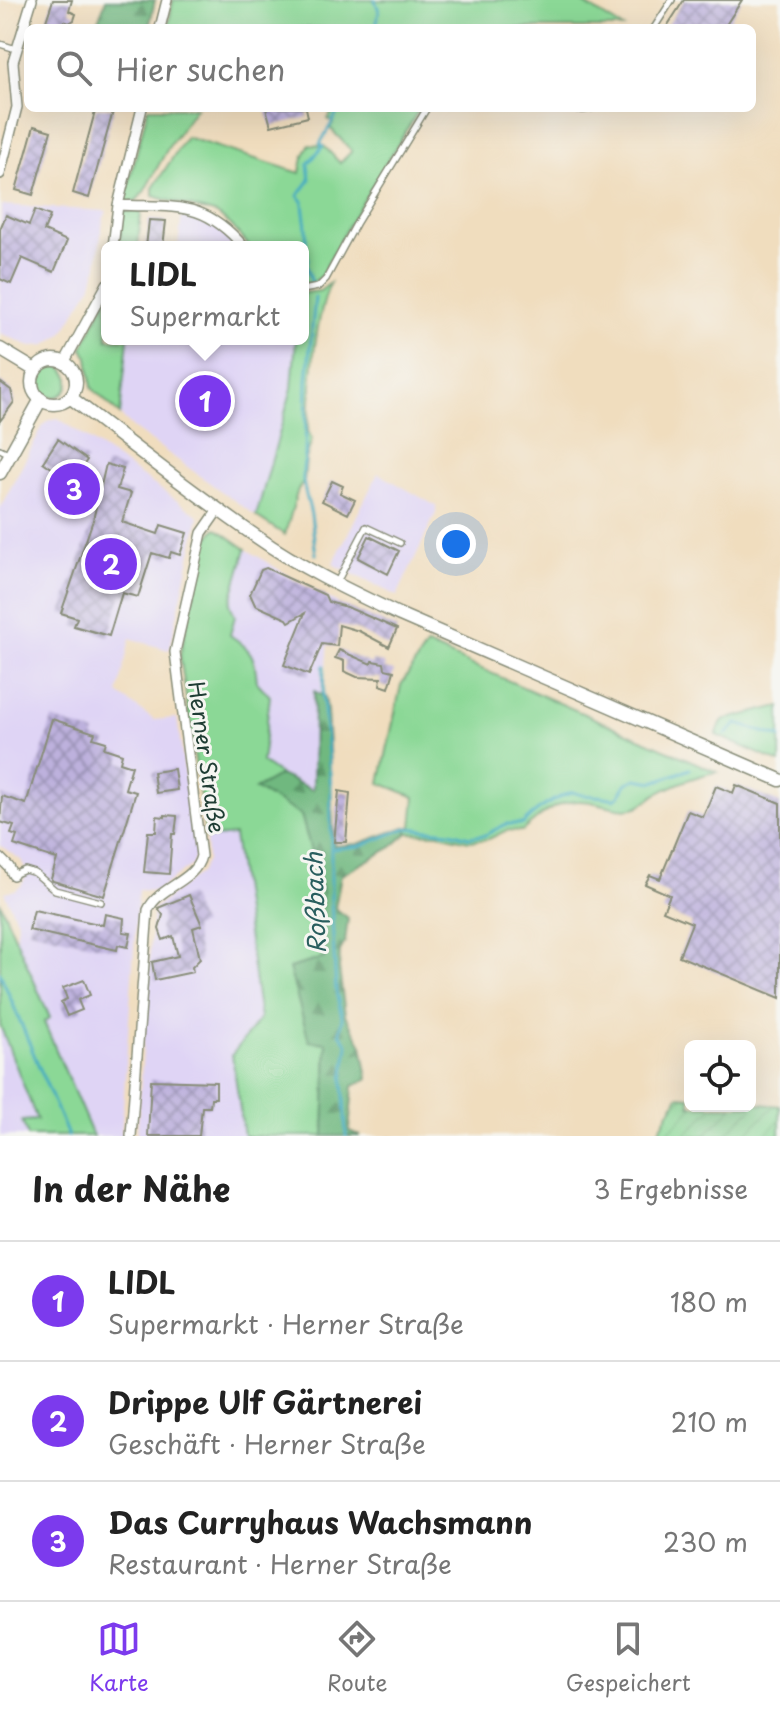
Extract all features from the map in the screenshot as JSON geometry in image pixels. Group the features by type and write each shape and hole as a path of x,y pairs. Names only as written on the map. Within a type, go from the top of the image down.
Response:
{"main road":[{"path":"0,349 35,370"},
{"path":"47,361 64,363 73,370 76,379 70,397 58,403 41,399 32,384 35,370 47,361"},
{"path":"70,397 218,510 268,544 336,583 398,614 780,780"},
{"path":"0,473 5,452 41,399"}],"street":[{"path":"24,24 32,0"},
{"path":"161,24 167,0"},
{"path":"0,174 17,107 13,69 24,24"},
{"path":"114,241 118,205 141,112"},
{"path":"118,205 162,205 195,210 220,222 238,241"},
{"path":"64,363 101,295"},
{"name":"Herner Straße","path":"131,1136 148,910 154,900 195,869 201,856 175,652 202,533 218,510"},
{"path":"0,858 13,875"}],"lane":[{"path":"657,24 672,0"},
{"path":"0,44 16,49"},
{"path":"309,289 318,287 326,279 425,112"},
{"path":"336,583 366,527 400,543"},
{"path":"13,875 25,870 35,873 55,890 101,902"}],"shaded area":[{"path":"1,205 107,211 91,287 62,334 46,345 30,346 0,333"},
{"path":"182,214 212,222 231,241 179,241"},
{"path":"127,345 296,345 292,388 256,516 133,428 120,415"},
{"path":"58,418 199,516 170,648 168,650 130,638 118,694 154,720 177,718 196,854 192,865 156,891 138,890 121,1136 93,1136 44,1021 49,1018 16,940 18,923 4,892 21,886 25,868 21,860 0,845 0,508 43,426"},
{"path":"378,473 436,506 436,513 397,596 333,564"},
{"path":"246,549 338,603 329,627 321,695 314,692 313,790 280,775 262,762 270,696 257,682 256,663 230,635 235,616 230,604"},
{"path":"234,834 260,1018 232,1056 244,1136 137,1136 153,909 200,873 207,861 206,838"},
{"path":"0,1025 37,1121 22,1121 28,1136 0,1136"}],"green space":[{"path":"106,0 155,0 150,24 97,24"},
{"path":"173,0 578,0 617,24 169,24"},
{"path":"147,112 193,112 168,148 144,192 135,202 124,202"},
{"path":"418,112 321,276 313,283 309,283 309,241 245,241 217,214 153,196 153,188 186,137 300,173 309,145 324,146 340,163 352,151 330,128 333,123 328,119 331,114"},
{"path":"123,211 141,212 139,241 120,241"},
{"path":"330,283 314,356 308,431 312,439 304,482 298,489 285,535 256,516 292,388 296,345 309,345 309,292 320,291"},
{"path":"101,309 101,345 127,345 120,415 92,388 88,357 82,349"},
{"path":"53,365 64,370 69,381 64,392 53,397 42,392 37,381 42,370"},
{"path":"216,528 246,549 230,604 235,616 230,635 251,654 257,682 270,696 262,762 280,775 256,789 301,814 321,887 324,959 290,968 327,1043 324,1136 244,1136 232,1055 260,1018 234,835 206,838 180,655 206,541"},
{"path":"427,645 717,772 679,783 637,807 618,808 587,801 566,803 548,811 522,831 507,830 489,839 469,841 439,834 408,833 405,827 412,827 415,797 380,783 401,685"},
{"path":"314,691 325,697 327,710 334,846 358,844 405,827 408,833 392,847 341,875 335,908 348,918 339,969 345,1015 362,1045 368,1079 353,1086 349,1131 361,1136 324,1136 327,1043 309,1041 289,968 324,958 321,887 301,815 255,789 280,775 313,790"},
{"path":"780,706 780,763 716,735 723,720"},
{"path":"0,902 50,1018 44,1022 93,1136 28,1136 22,1121 37,1120 0,1025"},
{"path":"678,1096 684,1096 684,1112 756,1112 756,1104 780,1106 780,1136 656,1136"}],"building":[{"path":"53,0 72,0 69,11 76,14 74,20 69,23 64,21 63,24 46,21"},
{"path":"684,0 742,0 727,24 669,24"},
{"path":"95,112 113,112 89,198 73,193"},
{"path":"267,112 307,112 308,117 271,126"},
{"path":"34,126 51,131 33,195 16,190"},
{"path":"35,210 50,216 44,231 67,241 54,272 22,258 11,284 0,279 0,229 6,215 29,225"},
{"path":"149,220 166,221 164,241 147,241"},
{"path":"0,382 11,390 14,402 0,421"},
{"path":"58,439 87,460 72,482 43,462"},
{"path":"106,464 123,469 117,489 131,493 122,522 158,534 161,525 187,533 180,555 171,552 169,558 152,553 138,597 122,593 109,636 74,626 77,618 61,613 93,520"},
{"path":"332,481 343,486 340,493 355,500 348,514 322,501"},
{"path":"369,536 399,551 388,574 358,558"},
{"path":"266,568 325,595 328,602 397,629 389,647 359,631 339,625 337,646 322,644 309,675 284,665 305,613 289,622 255,605 250,594 261,570"},
{"path":"339,650 371,664 372,661 384,663 385,669 394,671 389,688 380,685 381,678 357,677 344,671 344,661 335,658"},
{"path":"52,719 95,733 93,738 106,742 104,748 122,754 120,762 132,766 125,789 136,792 104,896 53,881 57,859 14,845 17,836 11,834 14,826 0,822 2,796 26,804"},
{"path":"174,769 177,790 156,793 153,772"},
{"path":"736,785 780,803 780,998 679,956 692,923 663,911 670,895 645,884 650,875 660,879 688,811 703,817 716,786 733,793"},
{"path":"339,791 350,793 346,842 334,842"},
{"path":"157,816 177,816 175,834 172,834 169,874 144,872 148,832 156,832"},
{"path":"189,895 202,925 193,928 200,959 192,967 193,972 155,980 152,962 178,956 173,936 163,940 159,929 163,915 158,908"},
{"path":"34,910 103,925 105,914 124,918 123,932 131,933 128,947 118,945 117,950 29,930"},
{"path":"84,980 90,995 78,1000 82,1010 67,1016 61,1002 67,999 63,988"},
{"path":"151,1080 216,1082 216,1098 211,1098 210,1107 202,1107 199,1136 148,1136"}],"waterway":[{"name":"Roßbach","path":"375,0 379,11 377,24"},
{"name":"Roßbach","path":"306,241 303,201 298,196 310,180 308,164 323,146 320,144 338,112"},
{"name":"Roßbach","path":"309,274 312,283"},
{"name":"Roßbach","path":"315,297 303,474 316,554"},
{"name":"Roßbach","path":"324,666 323,697 331,786 331,900 336,992 342,1017 340,1033 348,1045 343,1080 346,1136"},
{"path":"726,734 737,724 780,737"},
{"path":"332,849 360,846 406,828 469,837 485,835 506,824 523,824 546,805 573,792 614,799 627,783 636,779 654,782 690,769"},
{"path":"0,973 68,1136"}],"place":[{"name":"LIDL","path":"205,401"},
{"name":"Das Curryhaus Wachsmann","path":"74,489"},
{"name":"Drippe Ulf Gärtnerei","path":"111,564"}]}
